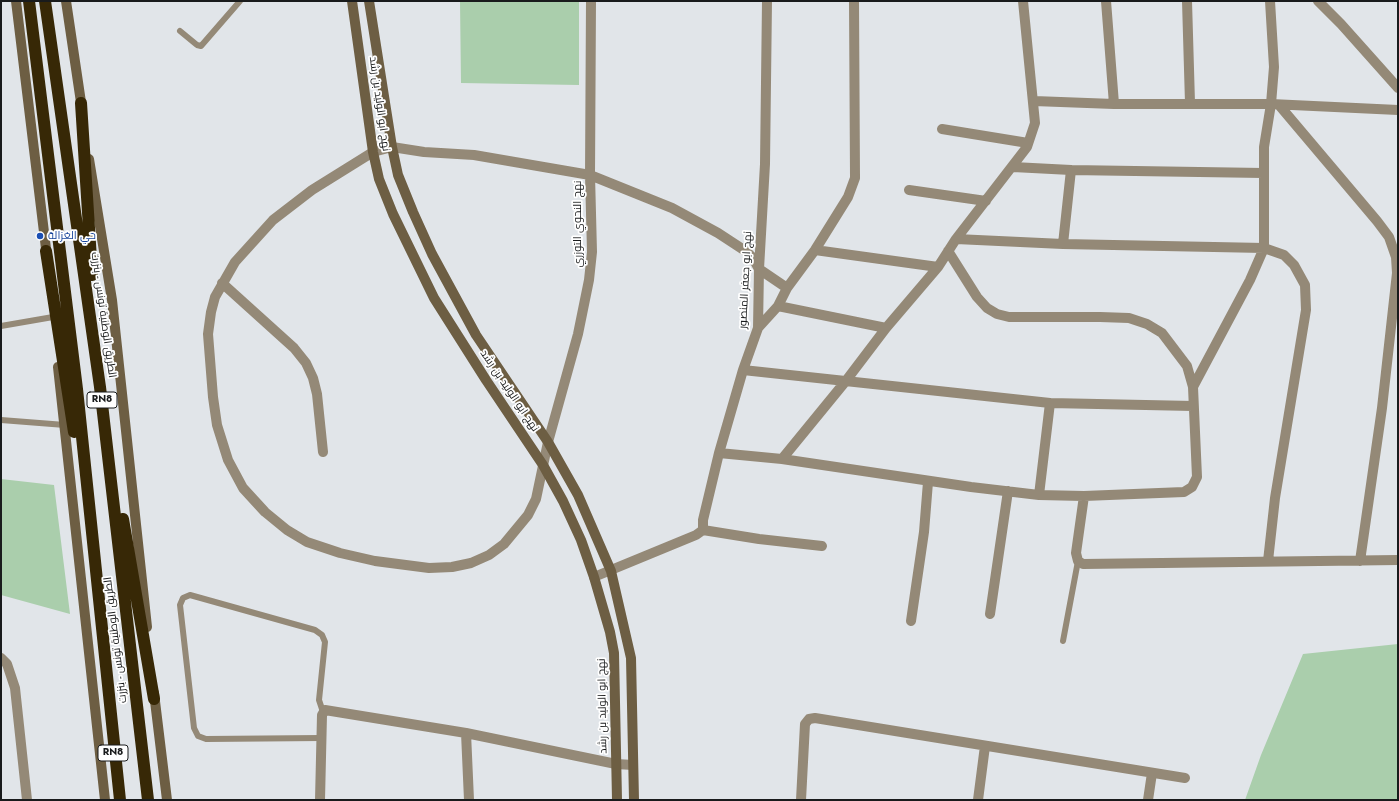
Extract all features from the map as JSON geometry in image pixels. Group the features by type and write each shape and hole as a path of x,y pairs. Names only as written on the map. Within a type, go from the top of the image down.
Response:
{"highway":[{"name":"الطريق الوطنية تونس - بنزرت","path":"29,1 77,389 120,800"},
{"name":"الطريق الوطنية تونس - بنزرت","path":"45,1 99,374 148,800"},
{"path":"81,103 99,374"},
{"name":"RN8","path":"46,251 98,587"},
{"name":"RN8","path":"100,387 154,699"},
{"name":"RN8","path":"110,707 116,800"}],"street":[{"path":"16,1 46,251 105,800"},
{"name":"نهج ابو الوليد بن رشد","path":"352,1 373,152 379,179 393,214 434,298 478,368 544,465 581,540 594,577 610,632 614,654 617,800"},
{"name":"نهج ابو الوليد بن رشد","path":"368,1 392,147 398,175 410,206 451,292 502,376 548,442 578,496 611,572 630,658 634,800"},
{"name":"نهج النحوي التوزري","path":"392,147 373,152 312,190 273,220 249,245 222,283 211,312 208,334 210,370 217,425 228,460 243,488 265,512 287,530 308,542 340,553 402,565 429,568 452,567 471,563 489,555 504,544 516,532 528,515 536,499 548,442 574,350 589,280 592,252 590,175 590,1"},
{"name":"نهج ابو جعفر المنصور","path":"703,530 703,520 719,452 743,370 758,328 759,269 765,164 767,1"},
{"path":"758,328 778,306 787,288 815,250 848,197 855,178 854,1"},
{"path":"782,459 845,382 886,328 938,266 956,239 1013,167 1028,143 1035,123 1034,101 1022,1"},
{"path":"1106,1 1114,104"},
{"path":"1187,1 1190,103"},
{"path":"1194,386 1247,287 1264,248 1264,147 1275,105 1270,1"},
{"path":"1318,1 1342,24 1398,88"},
{"path":"67,3 112,300 166,800"},
{"path":"1034,101 1114,104 1190,103 1275,105 1398,110"},
{"path":"1275,105 1377,221 1388,237 1396,257 1397,273 1382,408 1360,561"},
{"path":"942,129 1028,143"},
{"path":"392,147 424,152 474,155 590,175 672,208 718,233 747,252 753,258 759,269 787,288"},
{"path":"1013,167 1071,170 1263,173"},
{"path":"1063,244 1071,170"},
{"path":"909,190 986,201"},
{"path":"956,239 1063,244 1264,248 1284,255 1299,272 1305,285 1306,310 1275,498 1268,561"},
{"path":"815,250 938,266"},
{"path":"719,452 782,459 928,482 1039,495 1084,496 1184,492 1192,487 1197,477 1193,406 1194,386 1187,366 1162,334 1147,324 1122,318 1009,317 997,314 987,308 977,297 948,251"},
{"path":"222,283 294,348 306,363 313,378 317,394 323,452"},
{"path":"778,306 886,328"},
{"path":"743,370 1050,403 1193,406"},
{"path":"1039,495 1050,403"},
{"path":"911,621 924,532 928,482"},
{"path":"990,614 1008,491"},
{"path":"1084,496 1076,553 1078,561 1083,564 1398,560"},
{"path":"594,577 611,572 703,530 760,539 822,546"},
{"path":"1,658 7,664 15,688 27,800"},
{"path":"320,800 323,712 331,709 466,733 616,764 633,764"},
{"path":"801,800 805,724 811,718 1185,778"},
{"path":"466,733 469,800"},
{"path":"978,800 985,746"},
{"path":"1148,800 1152,773"}],"lane":[{"path":"180,31 197,45 201,46 240,1"},
{"path":"1,326 53,317"},
{"path":"1,420 65,424"},
{"path":"1063,640 1078,561"},
{"path":"321,738 206,739 198,736 194,728 180,605 183,598 190,595 316,630 322,635 325,642 320,700 323,712"}],"green space":[{"path":"460,1 579,1 579,85 461,83"},
{"path":"1,479 54,485 70,614 1,595"},
{"path":"1398,644 1398,800 1245,800 1261,755 1303,654"}],"place":[{"name":"حي الغزالة","path":"40,236"}]}
